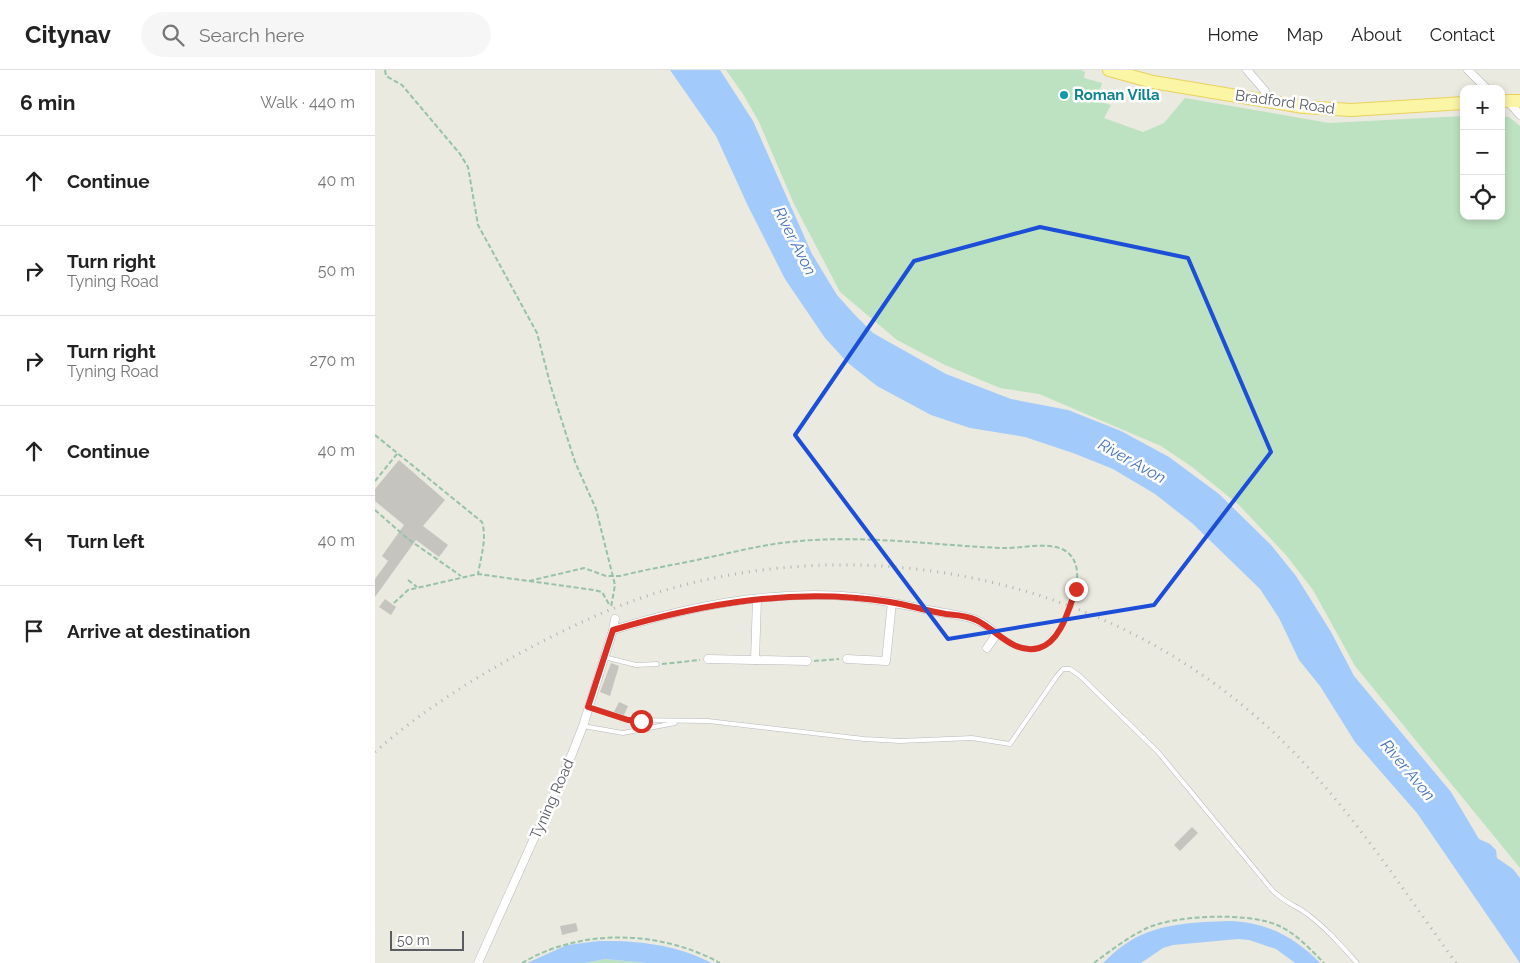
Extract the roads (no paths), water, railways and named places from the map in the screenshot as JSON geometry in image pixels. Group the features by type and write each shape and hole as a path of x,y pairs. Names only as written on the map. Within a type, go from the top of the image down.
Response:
{"main road":[{"name":"Bradford Road","path":"1109,70 1153,82 1266,101 1351,110 1460,103"}],"street":[{"path":"1247,70 1265,91 1266,101"},
{"path":"1468,70 1483,85"},
{"path":"1510,101 1520,115"},
{"path":"613,630 677,612 757,599 809,595 855,597 965,615 991,628 996,635 987,648"},
{"path":"755,660 757,599"},
{"path":"847,659 886,661 892,602"},
{"name":"Tyning Road","path":"478,963 583,726 615,620"},
{"path":"708,659 807,662"}],"lane":[{"path":"604,657 636,665 657,664"},
{"path":"588,707 628,720 708,721 864,739 900,741 972,738 1010,744 1057,676 1063,670 1070,669 1080,676 1158,752 1273,890 1283,900 1304,912 1321,925 1357,963"},
{"path":"583,726 623,733 682,721"}],"water":[{"name":"River Avon","path":"670,70 720,70 753,121 812,254 837,295 873,333 946,374 1011,399 1068,410 1121,431 1169,457 1219,494 1271,545 1296,576 1331,632 1354,676 1451,792 1479,839 1490,844 1496,850 1497,858 1513,869 1520,878 1520,963 1417,813 1355,742 1320,686 1299,660 1279,618 1260,589 1192,523 1155,494 1113,469 1025,437 970,428 931,415 877,386 848,363 825,338 785,279 748,206 716,136"},
{"path":"1229,921 1255,924 1279,933 1300,946 1320,963 1295,963 1276,949 1249,940 1238,939 1173,945 1163,948 1141,963 1103,963 1126,943 1153,930 1191,923"},
{"path":"599,941 628,941 657,945 685,952 712,963 648,963 605,959 585,963 527,963 567,945"}],"railway":[{"path":"375,752 428,710 504,662 582,622 643,597 684,585 759,570 834,565 910,568 984,580 1057,601 1126,631 1192,668 1253,714 1283,741 1337,801 1386,864 1456,963"}],"place":[{"name":"Roman Villa","path":"1064,95"}]}
